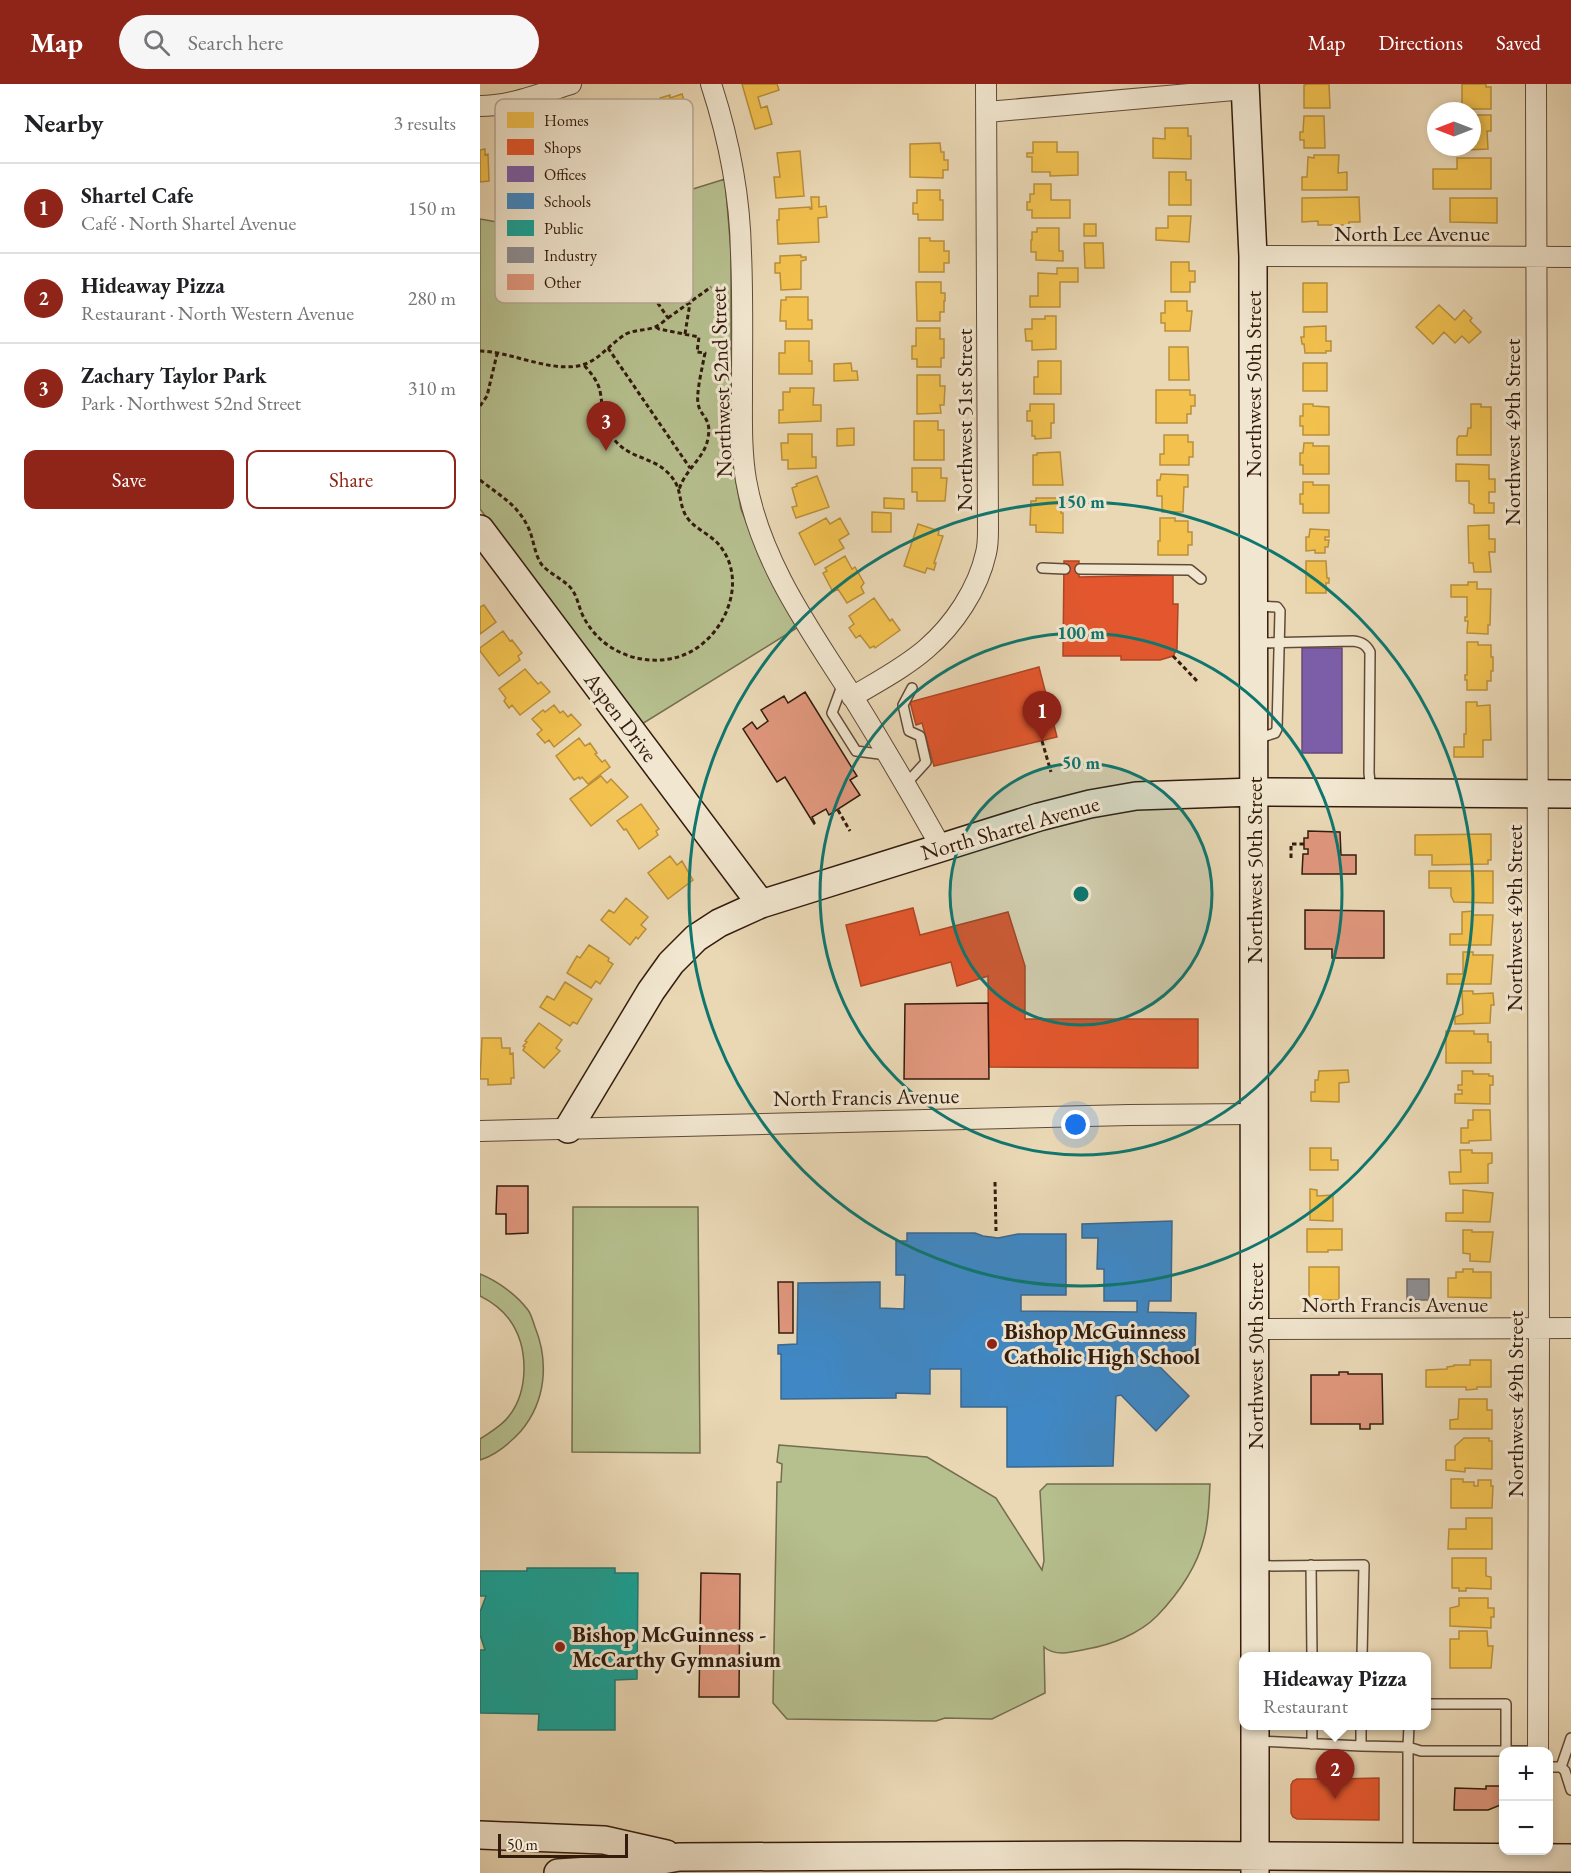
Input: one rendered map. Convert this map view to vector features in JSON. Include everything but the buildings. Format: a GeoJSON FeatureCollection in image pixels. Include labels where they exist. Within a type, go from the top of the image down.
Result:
{"type":"FeatureCollection","features":[{"type":"Feature","properties":{"kind":"main road","name":"Northwest 50th Street"},"geometry":{"type":"LineString","coordinates":[[1245,87],[1252,256],[1254,606],[1267,643],[1254,739],[1255,1652]]}},
{"type":"Feature","properties":{"kind":"main road","name":"Aspen Drive"},"geometry":{"type":"LineString","coordinates":[[480,529],[762,904]]}},
{"type":"Feature","properties":{"kind":"main road","name":"North Shartel Avenue"},"geometry":{"type":"LineString","coordinates":[[568,1129],[651,990],[671,963],[696,938],[719,923],[762,904],[1039,817],[1136,796],[1254,792],[1571,794]]}},
{"type":"Feature","properties":{"kind":"main road"},"geometry":{"type":"LineString","coordinates":[[1255,1733],[1255,1864]]}},
{"type":"Feature","properties":{"kind":"main road"},"geometry":{"type":"LineString","coordinates":[[480,1834],[604,1840],[680,1861]]}},
{"type":"Feature","properties":{"kind":"main road"},"geometry":{"type":"LineString","coordinates":[[558,1873],[680,1861],[802,1861],[884,1865],[1074,1860],[1255,1864],[1421,1860],[1537,1861],[1571,1858]]}},
{"type":"Feature","properties":{"kind":"street"},"geometry":{"type":"LineString","coordinates":[[523,99],[571,84]]}},
{"type":"Feature","properties":{"kind":"street","name":"Northwest 52nd Street"},"geometry":{"type":"LineString","coordinates":[[711,84],[731,155],[737,198],[741,252],[742,436],[746,480],[762,538],[780,580],[888,756],[940,847]]}},
{"type":"Feature","properties":{"kind":"street","name":"Northwest 51st Street"},"geometry":{"type":"LineString","coordinates":[[848,690],[900,669],[926,649],[947,627],[965,602],[977,579],[986,552],[988,530],[986,84]]}},
{"type":"Feature","properties":{"kind":"street","name":"Northwest 49th Street"},"geometry":{"type":"LineString","coordinates":[[1536,84],[1538,1747]]}},
{"type":"Feature","properties":{"kind":"street"},"geometry":{"type":"LineString","coordinates":[[987,112],[1245,87]]}},
{"type":"Feature","properties":{"kind":"street"},"geometry":{"type":"LineString","coordinates":[[480,106],[495,105]]}},
{"type":"Feature","properties":{"kind":"street","name":"North Lee Avenue"},"geometry":{"type":"LineString","coordinates":[[1252,256],[1571,257]]}},
{"type":"Feature","properties":{"kind":"street","name":"North Francis Avenue"},"geometry":{"type":"LineString","coordinates":[[480,1131],[1254,1114]]}},
{"type":"Feature","properties":{"kind":"street","name":"North Francis Avenue"},"geometry":{"type":"LineString","coordinates":[[1254,1329],[1571,1328]]}},
{"type":"Feature","properties":{"kind":"lane"},"geometry":{"type":"LineString","coordinates":[[1042,568],[1065,569]]}},
{"type":"Feature","properties":{"kind":"lane"},"geometry":{"type":"LineString","coordinates":[[1080,569],[1190,570],[1201,579]]}},
{"type":"Feature","properties":{"kind":"lane"},"geometry":{"type":"LineString","coordinates":[[1267,643],[1353,641],[1362,642],[1370,652],[1369,773],[1371,793]]}},
{"type":"Feature","properties":{"kind":"lane"},"geometry":{"type":"LineString","coordinates":[[905,785],[926,762],[920,736],[909,731],[903,705],[912,688]]}},
{"type":"Feature","properties":{"kind":"lane"},"geometry":{"type":"LineString","coordinates":[[1311,1565],[1312,1652]]}},
{"type":"Feature","properties":{"kind":"lane"},"geometry":{"type":"LineString","coordinates":[[1256,1566],[1364,1565],[1362,1652]]}},
{"type":"Feature","properties":{"kind":"lane"},"geometry":{"type":"LineString","coordinates":[[1431,1704],[1506,1704],[1506,1747]]}},
{"type":"Feature","properties":{"kind":"lane"},"geometry":{"type":"LineString","coordinates":[[1312,1730],[1312,1744]]}},
{"type":"Feature","properties":{"kind":"lane"},"geometry":{"type":"LineString","coordinates":[[1361,1730],[1361,1746]]}},
{"type":"Feature","properties":{"kind":"lane"},"geometry":{"type":"LineString","coordinates":[[1409,1730],[1408,1747],[1421,1860]]}},
{"type":"Feature","properties":{"kind":"lane"},"geometry":{"type":"LineString","coordinates":[[1255,1733],[1312,1744],[1408,1747],[1421,1751],[1499,1751]]}},
{"type":"Feature","properties":{"kind":"lane"},"geometry":{"type":"LineString","coordinates":[[1561,1767],[1571,1738]]}},
{"type":"Feature","properties":{"kind":"lane"},"geometry":{"type":"LineString","coordinates":[[1553,1767],[1561,1767],[1565,1771],[1571,1790]]}},
{"type":"Feature","properties":{"kind":"path"},"geometry":{"type":"LineString","coordinates":[[693,301],[711,287]]}},
{"type":"Feature","properties":{"kind":"path"},"geometry":{"type":"LineString","coordinates":[[658,303],[668,318]]}},
{"type":"Feature","properties":{"kind":"path"},"geometry":{"type":"LineString","coordinates":[[480,351],[542,364],[583,364],[626,334],[634,330],[656,327],[690,303]]}},
{"type":"Feature","properties":{"kind":"path"},"geometry":{"type":"LineString","coordinates":[[685,334],[690,303]]}},
{"type":"Feature","properties":{"kind":"path"},"geometry":{"type":"LineString","coordinates":[[480,480],[502,495],[518,510],[528,526],[540,562],[572,589],[583,616],[606,644],[623,654],[657,661],[688,653],[708,639],[724,617],[732,592],[732,571],[725,554],[712,538],[686,516],[680,490],[681,483],[690,468],[704,451],[709,436],[708,421],[698,403],[705,353],[697,352],[699,337],[656,327]]}},
{"type":"Feature","properties":{"kind":"path"},"geometry":{"type":"LineString","coordinates":[[608,348],[645,406],[690,468]]}},
{"type":"Feature","properties":{"kind":"path"},"geometry":{"type":"LineString","coordinates":[[480,406],[486,396],[497,354]]}},
{"type":"Feature","properties":{"kind":"path"},"geometry":{"type":"LineString","coordinates":[[583,364],[601,392],[603,417],[612,436],[626,451],[666,471],[680,490]]}},
{"type":"Feature","properties":{"kind":"path"},"geometry":{"type":"LineString","coordinates":[[1173,656],[1197,682]]}},
{"type":"Feature","properties":{"kind":"path"},"geometry":{"type":"LineString","coordinates":[[1042,741],[1051,772]]}},
{"type":"Feature","properties":{"kind":"path"},"geometry":{"type":"LineString","coordinates":[[838,810],[850,831]]}},
{"type":"Feature","properties":{"kind":"path"},"geometry":{"type":"LineString","coordinates":[[1291,858],[1291,844],[1304,844]]}},
{"type":"Feature","properties":{"kind":"path"},"geometry":{"type":"LineString","coordinates":[[995,1182],[996,1231]]}},
{"type":"Feature","properties":{"kind":"green space"},"geometry":{"type":"Polygon","coordinates":[[[725,179],[731,252],[731,430],[734,471],[741,509],[769,578],[800,626],[642,724],[480,509],[480,219],[495,222],[495,303],[693,303],[693,189],[725,179]]]}},
{"type":"Feature","properties":{"kind":"green space"},"geometry":{"type":"Polygon","coordinates":[[[573,1207],[698,1207],[700,1453],[572,1452],[573,1207]]]}},
{"type":"Feature","properties":{"kind":"green space"},"geometry":{"type":"Polygon","coordinates":[[[480,1274],[506,1289],[528,1310],[542,1354],[543,1381],[536,1407],[521,1431],[492,1455],[480,1460],[480,1439],[503,1423],[516,1405],[524,1368],[516,1330],[503,1312],[480,1296],[480,1274]]]}},
{"type":"Feature","properties":{"kind":"green space"},"geometry":{"type":"Polygon","coordinates":[[[779,1445],[927,1457],[996,1498],[1042,1570],[1044,1561],[1040,1491],[1047,1484],[1210,1484],[1206,1532],[1197,1559],[1185,1580],[1157,1616],[1142,1628],[1115,1642],[1064,1653],[1053,1652],[1044,1647],[1045,1693],[992,1719],[945,1718],[936,1721],[787,1719],[773,1703],[777,1482],[781,1482],[782,1464],[777,1462],[779,1445]]]}},
{"type":"Feature","properties":{"kind":"place","name":"Zachary Taylor Park"},"geometry":{"type":"Point","coordinates":[606,451]}},
{"type":"Feature","properties":{"kind":"place","name":"Shartel Cafe"},"geometry":{"type":"Point","coordinates":[1042,741]}},
{"type":"Feature","properties":{"kind":"place","name":"Bishop McGuinness Catholic High School"},"geometry":{"type":"Point","coordinates":[992,1344]}},
{"type":"Feature","properties":{"kind":"place","name":"Bishop McGuinness - McCarthy Gymnasium"},"geometry":{"type":"Point","coordinates":[560,1647]}},
{"type":"Feature","properties":{"kind":"place","name":"Hideaway Pizza"},"geometry":{"type":"Point","coordinates":[1335,1799]}}]}
